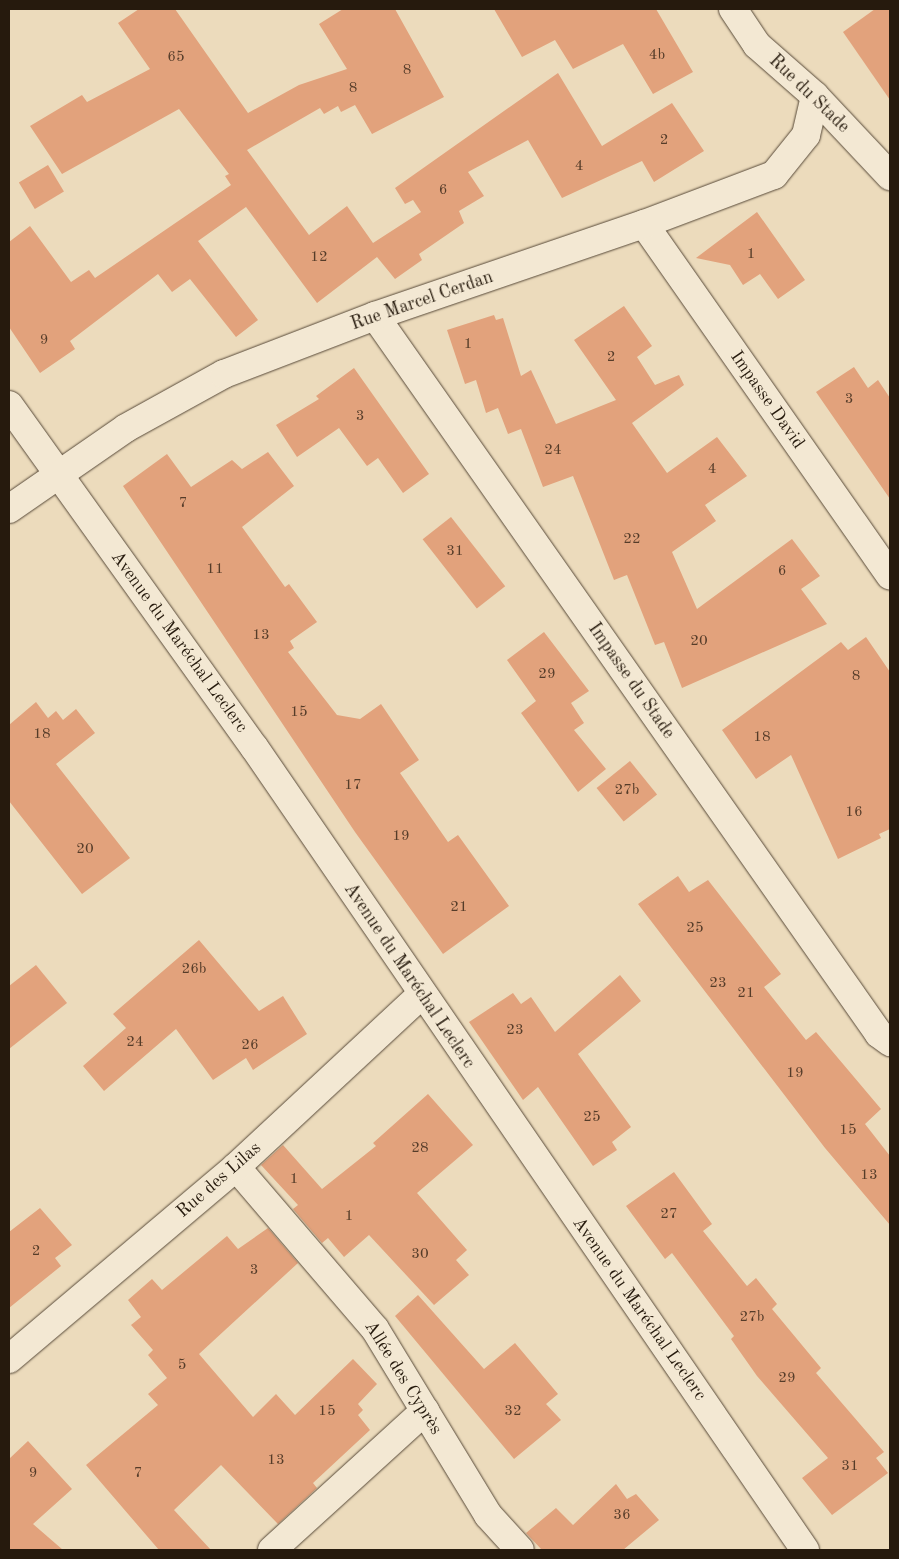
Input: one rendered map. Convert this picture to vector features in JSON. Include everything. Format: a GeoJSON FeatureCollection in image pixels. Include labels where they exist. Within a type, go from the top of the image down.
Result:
{"type":"FeatureCollection","features":[{"type":"Feature","properties":{"kind":"street","name":"Rue du Stade"},"geometry":{"type":"LineString","coordinates":[[733,9],[757,45],[815,96],[890,176]]}},
{"type":"Feature","properties":{"kind":"street","name":"Rue Marcel Cerdan"},"geometry":{"type":"LineString","coordinates":[[9,509],[58,473],[126,428],[224,374],[375,316],[644,224],[774,175],[806,135],[815,96]]}},
{"type":"Feature","properties":{"kind":"street","name":"Impasse David"},"geometry":{"type":"LineString","coordinates":[[644,224],[890,575]]}},
{"type":"Feature","properties":{"kind":"street","name":"Impasse du Stade"},"geometry":{"type":"LineString","coordinates":[[375,316],[879,1034],[890,1042]]}},
{"type":"Feature","properties":{"kind":"street","name":"Avenue du Maréchal Leclerc"},"geometry":{"type":"LineString","coordinates":[[9,405],[254,747],[804,1550]]}},
{"type":"Feature","properties":{"kind":"street","name":"Rue des Lilas"},"geometry":{"type":"LineString","coordinates":[[9,1358],[236,1166],[422,994]]}},
{"type":"Feature","properties":{"kind":"street","name":"Allée des Cyprès"},"geometry":{"type":"LineString","coordinates":[[236,1166],[375,1329],[488,1515],[520,1550]]}},
{"type":"Feature","properties":{"kind":"street"},"geometry":{"type":"LineString","coordinates":[[272,1550],[425,1411]]}},
{"type":"Feature","properties":{"kind":"building"},"geometry":{"type":"Polygon","coordinates":[[[139,9],[175,9],[248,113],[299,85],[347,69],[319,24],[343,9],[395,9],[444,97],[372,134],[355,105],[341,112],[338,106],[324,114],[320,108],[247,150],[309,235],[347,206],[373,243],[421,212],[413,200],[405,204],[395,188],[558,73],[602,146],[672,103],[704,151],[654,182],[642,161],[562,198],[528,140],[468,172],[484,196],[459,211],[464,223],[419,254],[422,260],[395,279],[377,257],[317,303],[246,207],[198,241],[258,320],[236,337],[190,279],[172,292],[158,274],[70,341],[75,349],[40,373],[9,327],[9,242],[30,226],[71,282],[89,270],[95,278],[231,185],[225,176],[229,174],[179,109],[62,174],[30,126],[82,95],[87,102],[150,69],[118,23],[139,9]]]}},
{"type":"Feature","properties":{"kind":"building"},"geometry":{"type":"Polygon","coordinates":[[[494,9],[656,9],[693,72],[653,94],[623,44],[573,69],[555,40],[522,57],[494,9]]]}},
{"type":"Feature","properties":{"kind":"building"},"geometry":{"type":"Polygon","coordinates":[[[875,9],[890,9],[890,100],[843,32],[875,9]]]}},
{"type":"Feature","properties":{"kind":"building"},"geometry":{"type":"Polygon","coordinates":[[[48,165],[64,192],[35,209],[19,183],[48,165]]]}},
{"type":"Feature","properties":{"kind":"building"},"geometry":{"type":"Polygon","coordinates":[[[757,212],[805,280],[778,299],[760,274],[743,285],[730,265],[696,258],[757,212]]]}},
{"type":"Feature","properties":{"kind":"building"},"geometry":{"type":"Polygon","coordinates":[[[624,306],[652,346],[637,357],[655,385],[679,375],[684,385],[632,423],[667,473],[717,437],[747,476],[705,505],[716,521],[672,552],[697,609],[792,539],[820,576],[801,589],[827,624],[682,688],[664,642],[655,645],[627,575],[614,580],[573,476],[543,487],[521,429],[508,434],[498,408],[486,413],[476,380],[465,384],[447,330],[494,315],[496,320],[503,318],[521,376],[531,370],[556,424],[616,400],[574,340],[624,306]]]}},
{"type":"Feature","properties":{"kind":"building"},"geometry":{"type":"Polygon","coordinates":[[[854,367],[868,388],[878,380],[890,398],[890,499],[816,392],[854,367]]]}},
{"type":"Feature","properties":{"kind":"building"},"geometry":{"type":"Polygon","coordinates":[[[354,368],[429,474],[403,493],[378,458],[367,466],[339,428],[297,457],[276,425],[319,399],[316,396],[354,368]]]}},
{"type":"Feature","properties":{"kind":"building"},"geometry":{"type":"Polygon","coordinates":[[[268,452],[294,486],[242,527],[285,587],[289,584],[317,622],[290,641],[294,648],[288,652],[337,715],[360,719],[381,704],[419,760],[400,773],[448,842],[458,835],[509,906],[443,954],[355,832],[123,486],[167,454],[191,487],[232,460],[242,469],[268,452]]]}},
{"type":"Feature","properties":{"kind":"building"},"geometry":{"type":"Polygon","coordinates":[[[451,517],[505,586],[477,609],[423,539],[451,517]]]}},
{"type":"Feature","properties":{"kind":"building"},"geometry":{"type":"Polygon","coordinates":[[[544,632],[589,691],[571,703],[584,723],[574,730],[606,769],[578,792],[521,713],[536,701],[507,660],[544,632]]]}},
{"type":"Feature","properties":{"kind":"building"},"geometry":{"type":"Polygon","coordinates":[[[866,637],[890,672],[890,829],[879,834],[881,838],[838,859],[791,755],[756,779],[722,730],[841,642],[848,650],[866,637]]]}},
{"type":"Feature","properties":{"kind":"building"},"geometry":{"type":"Polygon","coordinates":[[[36,702],[48,718],[56,711],[63,720],[76,709],[95,733],[56,764],[130,858],[82,894],[9,801],[9,725],[36,702]]]}},
{"type":"Feature","properties":{"kind":"building"},"geometry":{"type":"Polygon","coordinates":[[[630,761],[657,794],[624,821],[597,788],[630,761]]]}},
{"type":"Feature","properties":{"kind":"building"},"geometry":{"type":"Polygon","coordinates":[[[678,876],[689,892],[708,880],[781,974],[764,987],[806,1040],[816,1032],[881,1109],[865,1124],[890,1156],[890,1225],[825,1148],[638,904],[678,876]]]}},
{"type":"Feature","properties":{"kind":"building"},"geometry":{"type":"Polygon","coordinates":[[[199,940],[259,1011],[283,996],[307,1034],[253,1070],[246,1058],[213,1080],[176,1029],[104,1091],[83,1066],[126,1028],[113,1014],[199,940]]]}},
{"type":"Feature","properties":{"kind":"building"},"geometry":{"type":"Polygon","coordinates":[[[36,965],[67,1003],[9,1049],[9,986],[36,965]]]}},
{"type":"Feature","properties":{"kind":"building"},"geometry":{"type":"Polygon","coordinates":[[[620,975],[641,1001],[578,1054],[631,1127],[612,1142],[617,1150],[593,1166],[538,1087],[523,1100],[469,1022],[513,993],[521,1004],[531,997],[555,1032],[620,975]]]}},
{"type":"Feature","properties":{"kind":"building"},"geometry":{"type":"Polygon","coordinates":[[[428,1094],[473,1145],[417,1193],[467,1250],[456,1260],[469,1275],[434,1305],[369,1235],[344,1257],[328,1238],[322,1243],[293,1209],[298,1205],[261,1165],[283,1145],[322,1189],[376,1146],[373,1143],[428,1094]]]}},
{"type":"Feature","properties":{"kind":"building"},"geometry":{"type":"Polygon","coordinates":[[[674,1172],[712,1224],[703,1231],[747,1286],[756,1278],[777,1304],[772,1309],[821,1368],[816,1373],[884,1452],[876,1458],[888,1473],[832,1515],[802,1478],[828,1458],[757,1376],[731,1339],[734,1336],[672,1253],[665,1259],[626,1206],[674,1172]]]}},
{"type":"Feature","properties":{"kind":"building"},"geometry":{"type":"Polygon","coordinates":[[[40,1208],[72,1245],[55,1258],[61,1266],[9,1308],[9,1232],[40,1208]]]}},
{"type":"Feature","properties":{"kind":"building"},"geometry":{"type":"Polygon","coordinates":[[[268,1228],[298,1263],[199,1354],[253,1417],[276,1394],[295,1415],[353,1359],[377,1384],[358,1404],[363,1410],[358,1415],[370,1430],[313,1483],[317,1488],[278,1524],[221,1465],[174,1510],[211,1550],[159,1550],[86,1465],[158,1405],[148,1394],[167,1378],[148,1355],[153,1350],[131,1325],[141,1317],[128,1300],[152,1279],[162,1290],[227,1236],[238,1249],[268,1228]]]}},
{"type":"Feature","properties":{"kind":"building"},"geometry":{"type":"Polygon","coordinates":[[[418,1295],[484,1369],[515,1343],[558,1394],[546,1404],[561,1420],[514,1459],[395,1316],[418,1295]]]}},
{"type":"Feature","properties":{"kind":"building"},"geometry":{"type":"Polygon","coordinates":[[[28,1441],[72,1489],[33,1524],[63,1550],[9,1550],[9,1459],[28,1441]]]}},
{"type":"Feature","properties":{"kind":"building"},"geometry":{"type":"Polygon","coordinates":[[[616,1484],[627,1499],[636,1494],[659,1520],[623,1550],[542,1550],[526,1533],[556,1508],[573,1525],[616,1484]]]}}]}
